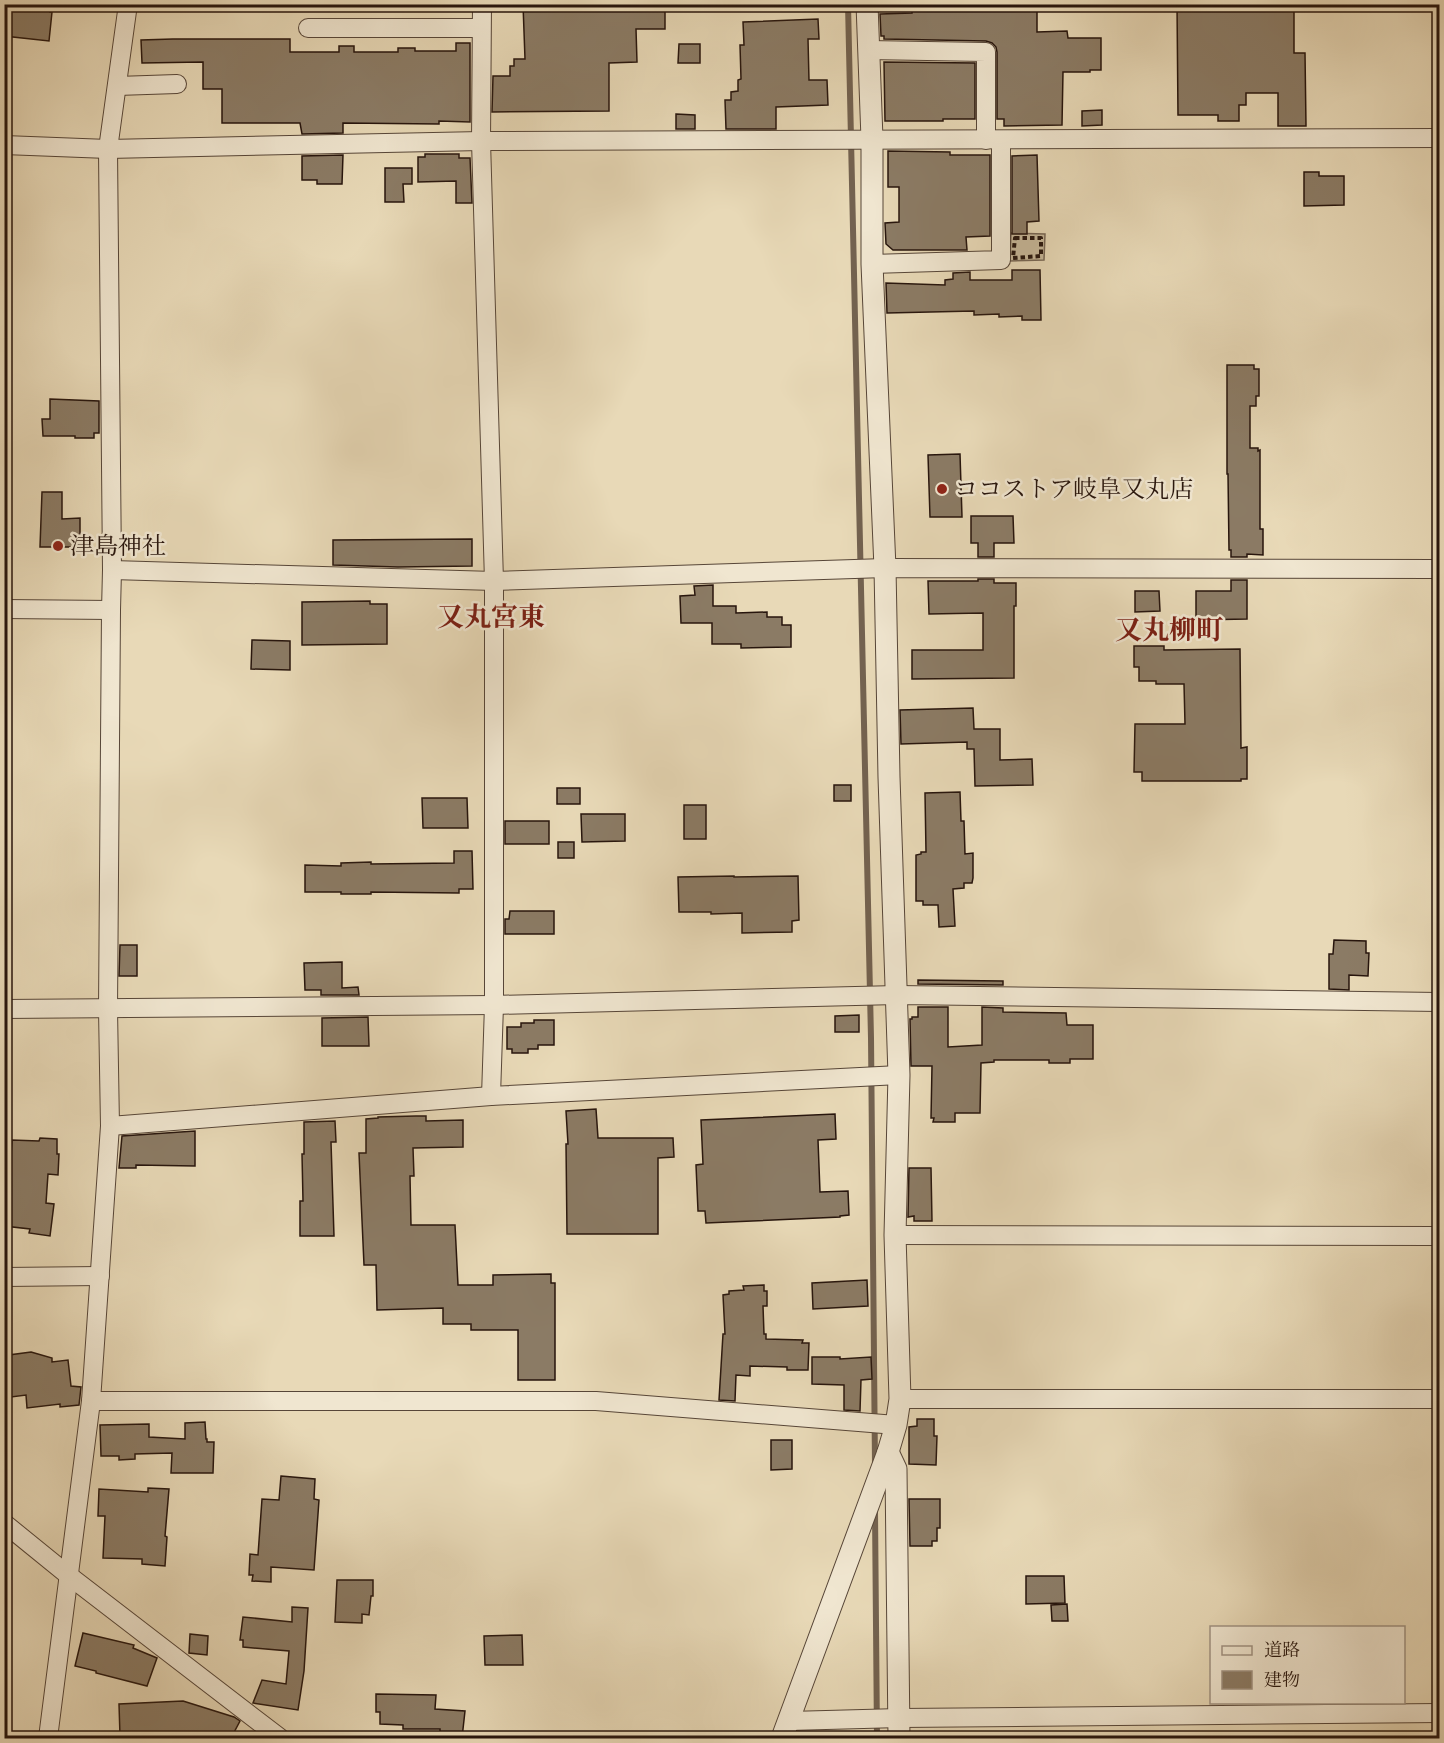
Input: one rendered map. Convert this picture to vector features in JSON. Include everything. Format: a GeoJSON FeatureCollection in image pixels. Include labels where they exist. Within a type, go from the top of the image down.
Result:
{"type":"FeatureCollection","features":[{"type":"Feature","properties":{"kind":"street"},"geometry":{"type":"LineString","coordinates":[[48,1738],[91,1401],[110,1126],[108,1010],[112,570],[108,149],[128,4]]}},
{"type":"Feature","properties":{"kind":"street"},"geometry":{"type":"LineString","coordinates":[[482,4],[481,141],[494,582],[494,1005],[491,1096]]}},
{"type":"Feature","properties":{"kind":"street"},"geometry":{"type":"LineString","coordinates":[[867,4],[872,139],[872,264],[885,568],[899,1075],[895,1235],[900,1399],[896,1425],[888,1452],[786,1730],[1440,1713]]}},
{"type":"Feature","properties":{"kind":"street"},"geometry":{"type":"LineString","coordinates":[[308,28],[481,28]]}},
{"type":"Feature","properties":{"kind":"street"},"geometry":{"type":"LineString","coordinates":[[868,50],[986,52],[1002,260],[872,264]]}},
{"type":"Feature","properties":{"kind":"street"},"geometry":{"type":"LineString","coordinates":[[117,86],[177,84]]}},
{"type":"Feature","properties":{"kind":"street"},"geometry":{"type":"LineString","coordinates":[[4,145],[108,149],[481,141],[1440,138]]}},
{"type":"Feature","properties":{"kind":"street"},"geometry":{"type":"LineString","coordinates":[[112,570],[494,582],[885,568],[1440,569]]}},
{"type":"Feature","properties":{"kind":"street"},"geometry":{"type":"LineString","coordinates":[[4,609],[111,610]]}},
{"type":"Feature","properties":{"kind":"street"},"geometry":{"type":"LineString","coordinates":[[4,1009],[108,1010],[494,1005],[897,995],[1440,1002]]}},
{"type":"Feature","properties":{"kind":"street"},"geometry":{"type":"LineString","coordinates":[[110,1126],[491,1096],[899,1075]]}},
{"type":"Feature","properties":{"kind":"street"},"geometry":{"type":"LineString","coordinates":[[895,1235],[1440,1236]]}},
{"type":"Feature","properties":{"kind":"street"},"geometry":{"type":"LineString","coordinates":[[4,1277],[100,1276]]}},
{"type":"Feature","properties":{"kind":"street"},"geometry":{"type":"LineString","coordinates":[[900,1399],[1440,1399]]}},
{"type":"Feature","properties":{"kind":"street"},"geometry":{"type":"LineString","coordinates":[[91,1401],[597,1401],[896,1425]]}},
{"type":"Feature","properties":{"kind":"street"},"geometry":{"type":"LineString","coordinates":[[888,1452],[896,1469],[899,1728]]}},
{"type":"Feature","properties":{"kind":"street"},"geometry":{"type":"LineString","coordinates":[[4,1522],[68,1575],[280,1738]]}},
{"type":"Feature","properties":{"kind":"path"},"geometry":{"type":"LineString","coordinates":[[1015,238],[1041,238],[1041,256],[1013,258],[1015,238]]}},
{"type":"Feature","properties":{"kind":"shaded area"},"geometry":{"type":"Polygon","coordinates":[[[1011,233],[1045,234],[1044,260],[1010,261],[1011,233]]]}},
{"type":"Feature","properties":{"kind":"building"},"geometry":{"type":"Polygon","coordinates":[[[22,4],[51,4],[49,41],[4,36],[4,7],[21,9],[22,4]]]}},
{"type":"Feature","properties":{"kind":"building"},"geometry":{"type":"Polygon","coordinates":[[[523,4],[665,4],[665,29],[636,29],[637,62],[609,63],[609,111],[492,112],[493,76],[510,76],[510,66],[514,66],[514,59],[525,59],[523,4]]]}},
{"type":"Feature","properties":{"kind":"building"},"geometry":{"type":"Polygon","coordinates":[[[924,4],[1037,4],[1037,32],[1067,31],[1068,38],[1101,38],[1101,70],[1063,72],[1062,125],[1004,126],[1004,119],[997,119],[997,52],[992,43],[884,39],[884,36],[881,36],[880,14],[912,13],[912,6],[924,6],[924,4]]]}},
{"type":"Feature","properties":{"kind":"building"},"geometry":{"type":"Polygon","coordinates":[[[1177,4],[1294,6],[1294,53],[1305,53],[1306,126],[1278,126],[1278,93],[1246,93],[1246,105],[1239,105],[1239,121],[1218,121],[1218,115],[1178,115],[1177,4]]]}},
{"type":"Feature","properties":{"kind":"building"},"geometry":{"type":"Polygon","coordinates":[[[818,19],[819,39],[808,39],[809,80],[827,80],[828,105],[776,107],[776,129],[726,129],[725,100],[731,100],[731,92],[738,91],[738,80],[741,79],[740,45],[744,45],[743,22],[818,19]]]}},
{"type":"Feature","properties":{"kind":"building"},"geometry":{"type":"Polygon","coordinates":[[[290,39],[290,52],[339,52],[339,46],[354,46],[354,52],[398,52],[398,48],[415,48],[415,51],[456,51],[456,43],[470,43],[470,122],[343,123],[343,133],[302,134],[300,123],[222,123],[222,89],[203,89],[203,62],[142,63],[141,40],[290,39]]]}},
{"type":"Feature","properties":{"kind":"building"},"geometry":{"type":"Polygon","coordinates":[[[679,44],[700,44],[700,63],[678,63],[679,44]]]}},
{"type":"Feature","properties":{"kind":"building"},"geometry":{"type":"Polygon","coordinates":[[[884,62],[975,63],[975,119],[885,121],[884,62]]]}},
{"type":"Feature","properties":{"kind":"building"},"geometry":{"type":"Polygon","coordinates":[[[1102,110],[1102,125],[1082,126],[1082,111],[1102,110]]]}},
{"type":"Feature","properties":{"kind":"building"},"geometry":{"type":"Polygon","coordinates":[[[676,114],[695,115],[695,129],[676,129],[676,114]]]}},
{"type":"Feature","properties":{"kind":"building"},"geometry":{"type":"Polygon","coordinates":[[[888,151],[990,155],[990,236],[966,237],[967,250],[893,250],[886,244],[885,223],[899,222],[899,187],[888,187],[888,151]]]}},
{"type":"Feature","properties":{"kind":"building"},"geometry":{"type":"Polygon","coordinates":[[[425,154],[459,154],[459,158],[470,158],[472,203],[456,203],[456,181],[418,182],[418,157],[425,157],[425,154]]]}},
{"type":"Feature","properties":{"kind":"building"},"geometry":{"type":"Polygon","coordinates":[[[343,155],[342,184],[317,184],[317,180],[302,180],[302,156],[343,155]]]}},
{"type":"Feature","properties":{"kind":"building"},"geometry":{"type":"Polygon","coordinates":[[[1037,155],[1039,221],[1027,222],[1027,234],[1012,234],[1012,156],[1037,155]]]}},
{"type":"Feature","properties":{"kind":"building"},"geometry":{"type":"Polygon","coordinates":[[[385,168],[412,168],[412,184],[403,184],[404,202],[385,202],[385,168]]]}},
{"type":"Feature","properties":{"kind":"building"},"geometry":{"type":"Polygon","coordinates":[[[1304,172],[1319,172],[1319,176],[1344,176],[1344,205],[1304,206],[1304,172]]]}},
{"type":"Feature","properties":{"kind":"building"},"geometry":{"type":"Polygon","coordinates":[[[1012,270],[1040,270],[1041,320],[1022,320],[1022,316],[999,317],[999,314],[974,315],[974,311],[887,313],[886,283],[945,285],[945,280],[953,279],[953,273],[970,272],[970,280],[1012,280],[1012,270]]]}},
{"type":"Feature","properties":{"kind":"building"},"geometry":{"type":"Polygon","coordinates":[[[1227,365],[1254,365],[1254,369],[1259,369],[1259,396],[1256,396],[1256,406],[1250,406],[1250,448],[1260,450],[1260,529],[1263,529],[1263,555],[1247,554],[1247,557],[1231,557],[1231,550],[1229,550],[1227,365]]]}},
{"type":"Feature","properties":{"kind":"building"},"geometry":{"type":"Polygon","coordinates":[[[50,399],[99,401],[99,433],[94,433],[94,438],[43,436],[42,419],[50,419],[50,399]]]}},
{"type":"Feature","properties":{"kind":"building"},"geometry":{"type":"Polygon","coordinates":[[[960,454],[962,517],[930,517],[928,455],[960,454]]]}},
{"type":"Feature","properties":{"kind":"building"},"geometry":{"type":"Polygon","coordinates":[[[42,492],[62,492],[62,519],[80,518],[80,547],[40,547],[42,492]]]}},
{"type":"Feature","properties":{"kind":"building"},"geometry":{"type":"Polygon","coordinates":[[[971,516],[1013,516],[1014,543],[994,543],[994,557],[978,557],[978,543],[971,543],[971,516]]]}},
{"type":"Feature","properties":{"kind":"building"},"geometry":{"type":"Polygon","coordinates":[[[472,539],[472,566],[333,565],[333,540],[472,539]]]}},
{"type":"Feature","properties":{"kind":"building"},"geometry":{"type":"Polygon","coordinates":[[[978,579],[994,579],[994,583],[1016,583],[1014,678],[912,679],[912,650],[983,650],[983,613],[929,614],[928,581],[978,581],[978,579]]]}},
{"type":"Feature","properties":{"kind":"building"},"geometry":{"type":"Polygon","coordinates":[[[1231,580],[1247,580],[1247,619],[1196,620],[1196,591],[1231,591],[1231,580]]]}},
{"type":"Feature","properties":{"kind":"building"},"geometry":{"type":"Polygon","coordinates":[[[713,585],[713,606],[736,606],[736,613],[767,612],[767,617],[782,617],[782,625],[791,625],[791,647],[741,648],[741,644],[712,644],[712,623],[681,623],[680,596],[695,595],[694,586],[713,585]]]}},
{"type":"Feature","properties":{"kind":"building"},"geometry":{"type":"Polygon","coordinates":[[[1135,591],[1159,591],[1160,611],[1135,612],[1135,591]]]}},
{"type":"Feature","properties":{"kind":"building"},"geometry":{"type":"Polygon","coordinates":[[[370,601],[370,604],[387,604],[387,644],[302,645],[302,602],[370,601]]]}},
{"type":"Feature","properties":{"kind":"building"},"geometry":{"type":"Polygon","coordinates":[[[252,640],[290,641],[290,670],[251,669],[252,640]]]}},
{"type":"Feature","properties":{"kind":"building"},"geometry":{"type":"Polygon","coordinates":[[[1134,646],[1164,646],[1164,650],[1240,649],[1241,748],[1247,747],[1247,779],[1241,779],[1241,781],[1142,781],[1142,772],[1134,772],[1135,724],[1185,724],[1184,684],[1156,684],[1156,681],[1139,681],[1139,667],[1134,667],[1134,646]]]}},
{"type":"Feature","properties":{"kind":"building"},"geometry":{"type":"Polygon","coordinates":[[[973,708],[974,729],[1000,729],[1000,760],[1032,759],[1033,785],[975,786],[974,749],[967,749],[967,742],[901,744],[900,710],[973,708]]]}},
{"type":"Feature","properties":{"kind":"building"},"geometry":{"type":"Polygon","coordinates":[[[834,785],[851,785],[851,801],[834,801],[834,785]]]}},
{"type":"Feature","properties":{"kind":"building"},"geometry":{"type":"Polygon","coordinates":[[[557,788],[580,788],[580,804],[557,804],[557,788]]]}},
{"type":"Feature","properties":{"kind":"building"},"geometry":{"type":"Polygon","coordinates":[[[960,792],[965,854],[973,853],[973,878],[972,883],[964,883],[964,888],[953,889],[955,926],[939,927],[938,905],[923,905],[923,901],[916,901],[916,855],[926,852],[925,793],[960,792]]]}},
{"type":"Feature","properties":{"kind":"building"},"geometry":{"type":"Polygon","coordinates":[[[422,798],[467,798],[468,828],[423,828],[422,798]]]}},
{"type":"Feature","properties":{"kind":"building"},"geometry":{"type":"Polygon","coordinates":[[[684,805],[706,805],[706,839],[684,839],[684,805]]]}},
{"type":"Feature","properties":{"kind":"building"},"geometry":{"type":"Polygon","coordinates":[[[581,814],[625,814],[625,841],[582,842],[581,814]]]}},
{"type":"Feature","properties":{"kind":"building"},"geometry":{"type":"Polygon","coordinates":[[[505,821],[549,821],[549,844],[505,844],[505,821]]]}},
{"type":"Feature","properties":{"kind":"building"},"geometry":{"type":"Polygon","coordinates":[[[558,842],[574,842],[574,858],[558,858],[558,842]]]}},
{"type":"Feature","properties":{"kind":"building"},"geometry":{"type":"Polygon","coordinates":[[[454,851],[472,851],[473,889],[459,889],[459,893],[305,892],[305,865],[341,866],[341,863],[371,862],[371,864],[454,863],[454,851]]]}},
{"type":"Feature","properties":{"kind":"building"},"geometry":{"type":"Polygon","coordinates":[[[798,876],[799,920],[792,921],[792,932],[742,933],[742,913],[679,912],[678,877],[798,876]]]}},
{"type":"Feature","properties":{"kind":"building"},"geometry":{"type":"Polygon","coordinates":[[[510,911],[554,911],[554,934],[505,934],[505,919],[509,919],[510,911]]]}},
{"type":"Feature","properties":{"kind":"building"},"geometry":{"type":"Polygon","coordinates":[[[1334,940],[1366,941],[1366,953],[1369,953],[1368,976],[1349,975],[1349,990],[1329,989],[1329,954],[1333,954],[1334,940]]]}},
{"type":"Feature","properties":{"kind":"building"},"geometry":{"type":"Polygon","coordinates":[[[120,945],[137,945],[137,976],[119,976],[120,945]]]}},
{"type":"Feature","properties":{"kind":"building"},"geometry":{"type":"Polygon","coordinates":[[[342,962],[342,988],[358,987],[359,995],[321,995],[321,990],[305,990],[304,963],[342,962]]]}},
{"type":"Feature","properties":{"kind":"building"},"geometry":{"type":"Polygon","coordinates":[[[918,980],[1003,981],[1003,985],[918,984],[918,980]]]}},
{"type":"Feature","properties":{"kind":"building"},"geometry":{"type":"Polygon","coordinates":[[[918,1007],[948,1007],[948,1047],[982,1045],[982,1007],[1003,1008],[1003,1012],[1066,1013],[1067,1025],[1093,1025],[1093,1059],[1070,1059],[1070,1063],[1049,1063],[1049,1060],[994,1060],[994,1062],[981,1063],[980,1113],[955,1113],[955,1122],[933,1122],[934,1118],[931,1118],[932,1066],[911,1066],[910,1019],[918,1017],[918,1007]]]}},
{"type":"Feature","properties":{"kind":"building"},"geometry":{"type":"Polygon","coordinates":[[[859,1015],[859,1032],[835,1032],[835,1016],[859,1015]]]}},
{"type":"Feature","properties":{"kind":"building"},"geometry":{"type":"Polygon","coordinates":[[[368,1017],[369,1046],[322,1046],[322,1018],[368,1017]]]}},
{"type":"Feature","properties":{"kind":"building"},"geometry":{"type":"Polygon","coordinates":[[[534,1020],[554,1020],[554,1045],[538,1045],[538,1049],[528,1049],[528,1053],[512,1053],[512,1049],[507,1049],[507,1027],[521,1027],[521,1023],[534,1023],[534,1020]]]}},
{"type":"Feature","properties":{"kind":"building"},"geometry":{"type":"Polygon","coordinates":[[[596,1109],[598,1138],[673,1138],[674,1157],[658,1158],[658,1234],[567,1234],[566,1111],[596,1109]]]}},
{"type":"Feature","properties":{"kind":"building"},"geometry":{"type":"Polygon","coordinates":[[[835,1114],[836,1139],[818,1140],[820,1192],[848,1191],[849,1215],[706,1223],[705,1211],[698,1211],[696,1165],[703,1164],[701,1120],[835,1114]]]}},
{"type":"Feature","properties":{"kind":"building"},"geometry":{"type":"Polygon","coordinates":[[[426,1116],[426,1121],[463,1120],[463,1147],[413,1148],[414,1176],[410,1176],[411,1225],[455,1225],[458,1285],[493,1285],[493,1275],[551,1274],[551,1283],[555,1283],[555,1380],[518,1380],[518,1330],[471,1330],[471,1324],[443,1324],[443,1308],[377,1310],[376,1265],[364,1265],[359,1153],[366,1153],[366,1119],[426,1116]]]}},
{"type":"Feature","properties":{"kind":"building"},"geometry":{"type":"Polygon","coordinates":[[[335,1121],[336,1142],[331,1142],[334,1236],[300,1236],[304,1122],[335,1121]]]}},
{"type":"Feature","properties":{"kind":"building"},"geometry":{"type":"Polygon","coordinates":[[[195,1131],[195,1166],[136,1165],[136,1168],[119,1168],[122,1136],[195,1131]]]}},
{"type":"Feature","properties":{"kind":"building"},"geometry":{"type":"Polygon","coordinates":[[[40,1138],[57,1139],[57,1154],[59,1154],[58,1175],[48,1174],[46,1203],[54,1204],[50,1236],[29,1233],[30,1229],[4,1226],[9,1173],[7,1173],[8,1155],[11,1155],[12,1140],[39,1141],[40,1138]]]}},
{"type":"Feature","properties":{"kind":"building"},"geometry":{"type":"Polygon","coordinates":[[[909,1168],[931,1168],[932,1221],[914,1221],[914,1216],[908,1217],[909,1168]]]}},
{"type":"Feature","properties":{"kind":"building"},"geometry":{"type":"Polygon","coordinates":[[[867,1280],[868,1306],[813,1309],[812,1283],[867,1280]]]}},
{"type":"Feature","properties":{"kind":"building"},"geometry":{"type":"Polygon","coordinates":[[[764,1285],[764,1291],[767,1291],[767,1306],[763,1306],[766,1339],[803,1340],[802,1343],[809,1343],[808,1370],[750,1366],[750,1376],[736,1375],[735,1401],[719,1400],[723,1334],[725,1334],[723,1295],[729,1294],[729,1291],[744,1290],[743,1286],[764,1285]]]}},
{"type":"Feature","properties":{"kind":"building"},"geometry":{"type":"Polygon","coordinates":[[[31,1352],[52,1358],[52,1362],[68,1360],[71,1386],[81,1387],[79,1405],[60,1407],[60,1404],[27,1408],[26,1395],[11,1397],[10,1392],[4,1393],[4,1364],[10,1363],[9,1355],[31,1352]]]}},
{"type":"Feature","properties":{"kind":"building"},"geometry":{"type":"Polygon","coordinates":[[[812,1357],[840,1357],[840,1359],[871,1357],[872,1379],[861,1380],[860,1411],[844,1410],[844,1385],[812,1384],[812,1357]]]}},
{"type":"Feature","properties":{"kind":"building"},"geometry":{"type":"Polygon","coordinates":[[[917,1419],[934,1419],[934,1436],[937,1436],[936,1465],[909,1464],[909,1427],[917,1426],[917,1419]]]}},
{"type":"Feature","properties":{"kind":"building"},"geometry":{"type":"Polygon","coordinates":[[[205,1422],[207,1442],[214,1442],[213,1473],[171,1473],[172,1453],[135,1454],[135,1459],[119,1460],[119,1456],[101,1456],[100,1425],[149,1424],[149,1437],[185,1439],[185,1423],[205,1422]]]}},
{"type":"Feature","properties":{"kind":"building"},"geometry":{"type":"Polygon","coordinates":[[[771,1440],[792,1440],[792,1469],[771,1470],[771,1440]]]}},
{"type":"Feature","properties":{"kind":"building"},"geometry":{"type":"Polygon","coordinates":[[[281,1476],[315,1479],[314,1499],[319,1500],[314,1570],[271,1567],[271,1582],[252,1581],[253,1575],[249,1575],[250,1554],[258,1555],[262,1499],[279,1500],[281,1476]]]}},
{"type":"Feature","properties":{"kind":"building"},"geometry":{"type":"Polygon","coordinates":[[[148,1488],[169,1489],[165,1566],[142,1564],[142,1559],[103,1558],[105,1516],[98,1516],[99,1489],[148,1492],[148,1488]]]}},
{"type":"Feature","properties":{"kind":"building"},"geometry":{"type":"Polygon","coordinates":[[[909,1499],[940,1499],[940,1528],[937,1528],[937,1541],[932,1541],[932,1546],[910,1546],[909,1499]]]}},
{"type":"Feature","properties":{"kind":"building"},"geometry":{"type":"Polygon","coordinates":[[[1026,1576],[1064,1576],[1065,1603],[1026,1604],[1026,1576]]]}},
{"type":"Feature","properties":{"kind":"building"},"geometry":{"type":"Polygon","coordinates":[[[337,1580],[373,1580],[373,1596],[371,1596],[369,1615],[362,1614],[362,1623],[335,1622],[337,1580]]]}},
{"type":"Feature","properties":{"kind":"building"},"geometry":{"type":"Polygon","coordinates":[[[1067,1604],[1068,1621],[1052,1621],[1051,1605],[1067,1604]]]}},
{"type":"Feature","properties":{"kind":"building"},"geometry":{"type":"Polygon","coordinates":[[[292,1607],[308,1608],[304,1671],[298,1710],[253,1703],[262,1680],[286,1684],[289,1651],[243,1647],[243,1640],[240,1640],[243,1617],[292,1622],[292,1607]]]}},
{"type":"Feature","properties":{"kind":"building"},"geometry":{"type":"Polygon","coordinates":[[[83,1633],[134,1645],[133,1648],[157,1658],[147,1686],[75,1666],[83,1633]]]}},
{"type":"Feature","properties":{"kind":"building"},"geometry":{"type":"Polygon","coordinates":[[[190,1634],[208,1636],[207,1655],[189,1653],[190,1634]]]}},
{"type":"Feature","properties":{"kind":"building"},"geometry":{"type":"Polygon","coordinates":[[[522,1635],[523,1665],[485,1665],[484,1636],[522,1635]]]}},
{"type":"Feature","properties":{"kind":"building"},"geometry":{"type":"Polygon","coordinates":[[[376,1694],[436,1695],[435,1709],[465,1711],[462,1738],[440,1738],[440,1729],[403,1729],[403,1725],[380,1724],[380,1712],[376,1712],[376,1694]]]}},
{"type":"Feature","properties":{"kind":"building"},"geometry":{"type":"Polygon","coordinates":[[[183,1701],[240,1721],[231,1738],[120,1736],[119,1704],[183,1701]]]}},
{"type":"Feature","properties":{"kind":"waterway"},"geometry":{"type":"LineString","coordinates":[[848,4],[871,1038],[875,1465]]}},
{"type":"Feature","properties":{"kind":"waterway"},"geometry":{"type":"LineString","coordinates":[[875,1511],[877,1738]]}},
{"type":"Feature","properties":{"kind":"place","name":"ココストア岐阜又丸店"},"geometry":{"type":"Point","coordinates":[942,489]}},
{"type":"Feature","properties":{"kind":"place","name":"津島神社"},"geometry":{"type":"Point","coordinates":[58,546]}},
{"type":"Feature","properties":{"kind":"district","name":"又丸宮東"},"geometry":{"type":"Point","coordinates":[491,617]}},
{"type":"Feature","properties":{"kind":"district","name":"又丸柳町"},"geometry":{"type":"Point","coordinates":[1169,630]}}]}
